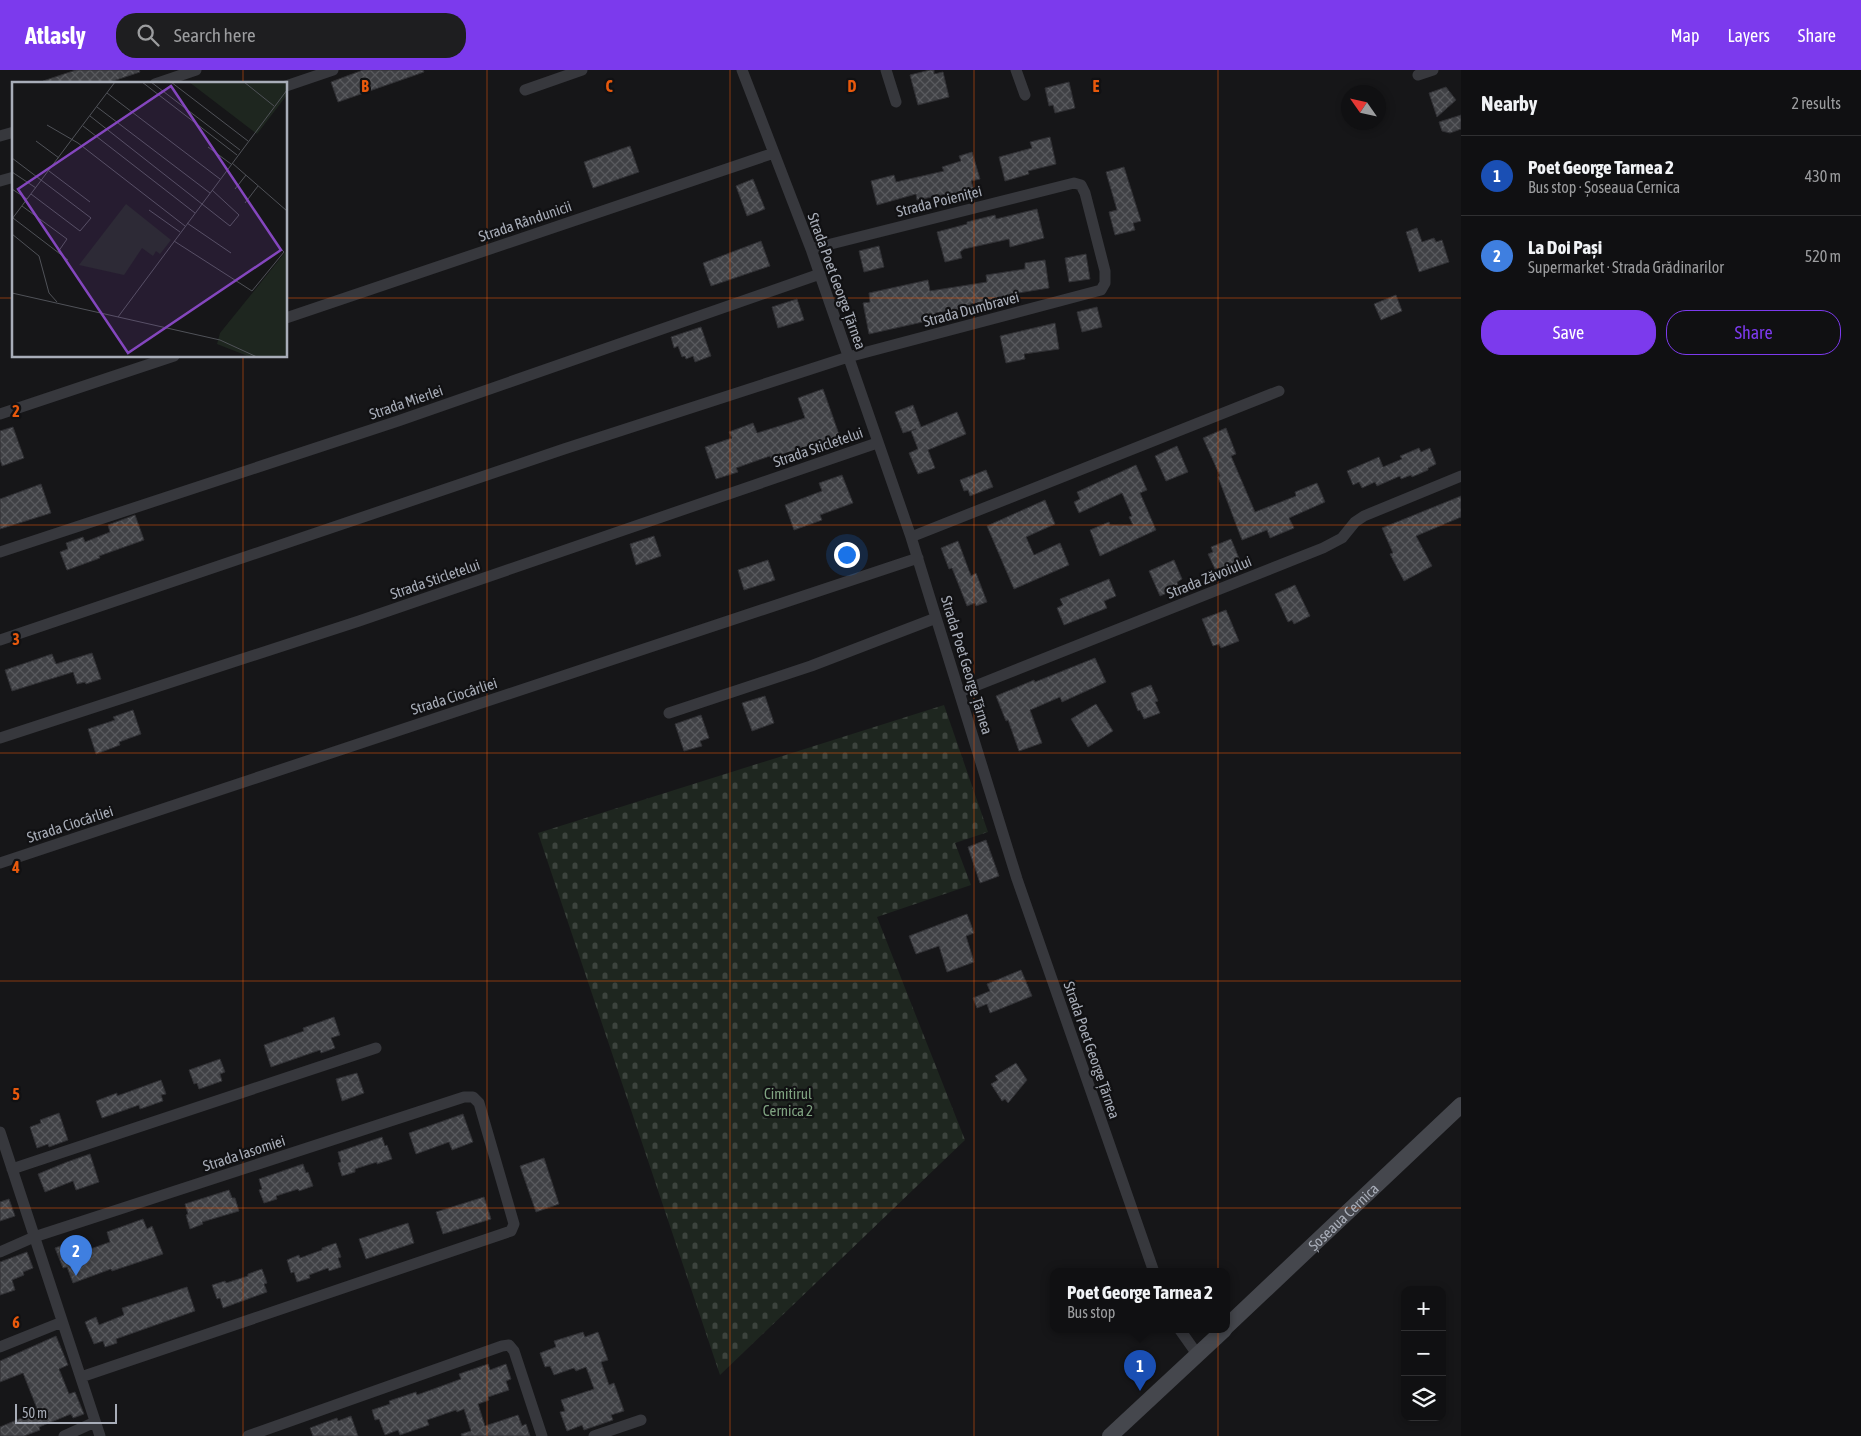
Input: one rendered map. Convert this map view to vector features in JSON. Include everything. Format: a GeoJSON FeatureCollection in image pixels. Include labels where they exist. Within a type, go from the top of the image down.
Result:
{"type":"FeatureCollection","features":[{"type":"Feature","properties":{"kind":"main road","name":"Șoseaua Cernica"},"geometry":{"type":"LineString","coordinates":[[1230,1323],[1461,1105]]}},
{"type":"Feature","properties":{"kind":"main road","name":"Șoseaua Cernica"},"geometry":{"type":"LineString","coordinates":[[1110,1436],[1220,1333]]}},
{"type":"Feature","properties":{"kind":"street"},"geometry":{"type":"LineString","coordinates":[[161,82],[196,70]]}},
{"type":"Feature","properties":{"kind":"street"},"geometry":{"type":"LineString","coordinates":[[288,85],[333,70]]}},
{"type":"Feature","properties":{"kind":"street"},"geometry":{"type":"LineString","coordinates":[[525,90],[582,70]]}},
{"type":"Feature","properties":{"kind":"street","name":"Strada Poet George Țărnea"},"geometry":{"type":"LineString","coordinates":[[742,70],[811,249],[911,537],[1017,879],[1153,1268]]}},
{"type":"Feature","properties":{"kind":"street"},"geometry":{"type":"LineString","coordinates":[[886,70],[896,102]]}},
{"type":"Feature","properties":{"kind":"street"},"geometry":{"type":"LineString","coordinates":[[1016,70],[1025,95]]}},
{"type":"Feature","properties":{"kind":"street"},"geometry":{"type":"LineString","coordinates":[[1418,75],[1433,70]]}},
{"type":"Feature","properties":{"kind":"street","name":"Strada Rândunicii"},"geometry":{"type":"LineString","coordinates":[[288,317],[774,153]]}},
{"type":"Feature","properties":{"kind":"street"},"geometry":{"type":"LineString","coordinates":[[0,182],[12,178]]}},
{"type":"Feature","properties":{"kind":"street","name":"Strada Poieniței"},"geometry":{"type":"LineString","coordinates":[[811,249],[1074,183],[1081,186],[1087,202],[1105,271],[1106,283],[1101,290]]}},
{"type":"Feature","properties":{"kind":"street","name":"Strada Mierlei"},"geometry":{"type":"LineString","coordinates":[[0,552],[398,421],[820,274]]}},
{"type":"Feature","properties":{"kind":"street","name":"Strada Dumbravei"},"geometry":{"type":"LineString","coordinates":[[0,640],[555,452],[848,357],[1101,290]]}},
{"type":"Feature","properties":{"kind":"street"},"geometry":{"type":"LineString","coordinates":[[0,414],[168,358]]}},
{"type":"Feature","properties":{"kind":"street"},"geometry":{"type":"LineString","coordinates":[[911,537],[1279,391]]}},
{"type":"Feature","properties":{"kind":"street","name":"Strada Sticletelui"},"geometry":{"type":"LineString","coordinates":[[0,738],[359,621],[877,443]]}},
{"type":"Feature","properties":{"kind":"street","name":"Strada Zăvoiului"},"geometry":{"type":"LineString","coordinates":[[960,692],[1323,548],[1342,538],[1355,522],[1364,516],[1461,476]]}},
{"type":"Feature","properties":{"kind":"street","name":"Strada Ciocârliei"},"geometry":{"type":"LineString","coordinates":[[0,863],[918,558]]}},
{"type":"Feature","properties":{"kind":"street"},"geometry":{"type":"LineString","coordinates":[[669,713],[811,666],[936,618]]}},
{"type":"Feature","properties":{"kind":"street"},"geometry":{"type":"LineString","coordinates":[[12,1169],[376,1048]]}},
{"type":"Feature","properties":{"kind":"street","name":"Strada Iasomiei"},"geometry":{"type":"LineString","coordinates":[[0,1252],[34,1238],[464,1097],[473,1097],[479,1103],[514,1224],[511,1231],[81,1377]]}},
{"type":"Feature","properties":{"kind":"street"},"geometry":{"type":"LineString","coordinates":[[0,1132],[100,1436]]}},
{"type":"Feature","properties":{"kind":"street"},"geometry":{"type":"LineString","coordinates":[[0,1347],[62,1322]]}},
{"type":"Feature","properties":{"kind":"street"},"geometry":{"type":"LineString","coordinates":[[1182,1333],[1197,1354]]}},
{"type":"Feature","properties":{"kind":"street"},"geometry":{"type":"LineString","coordinates":[[248,1436],[509,1345],[514,1351],[542,1436]]}},
{"type":"Feature","properties":{"kind":"street"},"geometry":{"type":"LineString","coordinates":[[594,1436],[641,1420]]}},
{"type":"Feature","properties":{"kind":"street"},"geometry":{"type":"LineString","coordinates":[[64,1436],[95,1422]]}},
{"type":"Feature","properties":{"kind":"green space","name":"Cimitirul Cernica 2"},"geometry":{"type":"Polygon","coordinates":[[[944,705],[988,832],[955,843],[971,885],[877,917],[965,1140],[720,1375],[538,833],[944,705]]]}},
{"type":"Feature","properties":{"kind":"building"},"geometry":{"type":"Polygon","coordinates":[[[76,70],[139,70],[140,72],[110,82],[43,81],[76,70]]]}},
{"type":"Feature","properties":{"kind":"building"},"geometry":{"type":"Polygon","coordinates":[[[363,70],[423,70],[424,72],[338,102],[331,82],[363,70]]]}},
{"type":"Feature","properties":{"kind":"building"},"geometry":{"type":"Polygon","coordinates":[[[934,70],[934,74],[943,72],[949,97],[918,105],[910,75],[934,70]]]}},
{"type":"Feature","properties":{"kind":"building"},"geometry":{"type":"Polygon","coordinates":[[[1069,82],[1075,108],[1055,113],[1053,105],[1049,106],[1045,88],[1069,82]]]}},
{"type":"Feature","properties":{"kind":"building"},"geometry":{"type":"Polygon","coordinates":[[[1446,87],[1456,100],[1437,117],[1429,93],[1446,87]]]}},
{"type":"Feature","properties":{"kind":"building"},"geometry":{"type":"Polygon","coordinates":[[[1461,115],[1461,129],[1450,133],[1442,131],[1439,122],[1461,115]]]}},
{"type":"Feature","properties":{"kind":"building"},"geometry":{"type":"Polygon","coordinates":[[[1050,137],[1056,164],[1028,171],[1029,174],[1005,181],[999,157],[1032,148],[1030,142],[1050,137]]]}},
{"type":"Feature","properties":{"kind":"building"},"geometry":{"type":"Polygon","coordinates":[[[630,146],[639,172],[593,188],[584,162],[630,146]]]}},
{"type":"Feature","properties":{"kind":"building"},"geometry":{"type":"Polygon","coordinates":[[[972,152],[980,179],[971,181],[974,190],[952,197],[951,193],[917,200],[916,194],[877,205],[871,181],[894,175],[896,182],[944,171],[942,167],[961,161],[959,156],[972,152]]]}},
{"type":"Feature","properties":{"kind":"building"},"geometry":{"type":"Polygon","coordinates":[[[1124,167],[1141,221],[1133,223],[1135,230],[1115,235],[1109,212],[1117,210],[1106,172],[1124,167]]]}},
{"type":"Feature","properties":{"kind":"building"},"geometry":{"type":"Polygon","coordinates":[[[753,179],[765,209],[747,216],[736,186],[753,179]]]}},
{"type":"Feature","properties":{"kind":"building"},"geometry":{"type":"Polygon","coordinates":[[[1037,209],[1044,238],[1010,247],[1009,239],[964,249],[960,252],[962,258],[945,262],[937,232],[995,215],[996,219],[1037,209]]]}},
{"type":"Feature","properties":{"kind":"building"},"geometry":{"type":"Polygon","coordinates":[[[1417,228],[1422,242],[1434,238],[1436,242],[1442,240],[1449,262],[1419,272],[1406,232],[1417,228]]]}},
{"type":"Feature","properties":{"kind":"building"},"geometry":{"type":"Polygon","coordinates":[[[761,241],[770,266],[711,286],[703,263],[761,241]]]}},
{"type":"Feature","properties":{"kind":"building"},"geometry":{"type":"Polygon","coordinates":[[[879,246],[884,267],[864,272],[859,251],[879,246]]]}},
{"type":"Feature","properties":{"kind":"building"},"geometry":{"type":"Polygon","coordinates":[[[1086,254],[1090,279],[1069,282],[1065,258],[1086,254]]]}},
{"type":"Feature","properties":{"kind":"building"},"geometry":{"type":"Polygon","coordinates":[[[1045,260],[1049,288],[1012,294],[1013,299],[970,304],[971,308],[935,313],[936,319],[869,334],[863,303],[870,302],[869,293],[928,280],[930,291],[987,282],[986,275],[1025,269],[1025,263],[1045,260]]]}},
{"type":"Feature","properties":{"kind":"building"},"geometry":{"type":"Polygon","coordinates":[[[1396,295],[1402,311],[1381,320],[1374,304],[1396,295]]]}},
{"type":"Feature","properties":{"kind":"building"},"geometry":{"type":"Polygon","coordinates":[[[797,299],[804,320],[778,328],[772,307],[797,299]]]}},
{"type":"Feature","properties":{"kind":"building"},"geometry":{"type":"Polygon","coordinates":[[[1097,307],[1102,327],[1082,332],[1077,312],[1097,307]]]}},
{"type":"Feature","properties":{"kind":"building"},"geometry":{"type":"Polygon","coordinates":[[[1055,323],[1059,349],[1024,354],[1025,359],[1006,363],[1000,336],[1055,323]]]}},
{"type":"Feature","properties":{"kind":"building"},"geometry":{"type":"Polygon","coordinates":[[[701,327],[711,356],[695,362],[693,356],[686,359],[685,356],[682,357],[678,346],[674,348],[671,337],[701,327]]]}},
{"type":"Feature","properties":{"kind":"building"},"geometry":{"type":"Polygon","coordinates":[[[823,389],[841,440],[816,449],[814,444],[771,458],[770,456],[736,468],[738,472],[716,479],[705,447],[732,438],[729,432],[753,423],[757,433],[805,418],[798,398],[823,389]]]}},
{"type":"Feature","properties":{"kind":"building"},"geometry":{"type":"Polygon","coordinates":[[[913,405],[921,427],[957,412],[966,434],[928,450],[935,468],[918,474],[909,453],[918,449],[911,431],[916,429],[903,433],[895,412],[913,405]]]}},
{"type":"Feature","properties":{"kind":"building"},"geometry":{"type":"Polygon","coordinates":[[[13,427],[24,458],[2,466],[0,459],[0,431],[13,427]]]}},
{"type":"Feature","properties":{"kind":"building"},"geometry":{"type":"Polygon","coordinates":[[[1226,428],[1236,454],[1231,456],[1255,512],[1296,496],[1295,492],[1317,483],[1325,502],[1289,518],[1294,528],[1270,538],[1267,530],[1242,540],[1218,477],[1220,476],[1203,438],[1226,428]]]}},
{"type":"Feature","properties":{"kind":"building"},"geometry":{"type":"Polygon","coordinates":[[[1177,446],[1188,472],[1166,481],[1155,456],[1177,446]]]}},
{"type":"Feature","properties":{"kind":"building"},"geometry":{"type":"Polygon","coordinates":[[[1419,448],[1421,452],[1430,448],[1436,464],[1428,468],[1428,470],[1412,477],[1411,475],[1401,479],[1400,476],[1377,486],[1375,482],[1362,488],[1359,482],[1353,485],[1347,471],[1379,457],[1383,467],[1402,459],[1400,456],[1419,448]]]}},
{"type":"Feature","properties":{"kind":"building"},"geometry":{"type":"Polygon","coordinates":[[[1136,465],[1147,490],[1140,493],[1156,530],[1100,556],[1090,530],[1109,522],[1110,525],[1133,525],[1129,517],[1132,516],[1122,493],[1079,513],[1074,502],[1080,499],[1077,492],[1136,465]]]}},
{"type":"Feature","properties":{"kind":"building"},"geometry":{"type":"Polygon","coordinates":[[[986,470],[993,487],[970,496],[968,490],[964,491],[960,480],[986,470]]]}},
{"type":"Feature","properties":{"kind":"building"},"geometry":{"type":"Polygon","coordinates":[[[842,475],[853,503],[820,515],[822,520],[794,530],[785,505],[822,491],[819,483],[842,475]]]}},
{"type":"Feature","properties":{"kind":"building"},"geometry":{"type":"Polygon","coordinates":[[[41,484],[51,513],[0,529],[0,499],[41,484]]]}},
{"type":"Feature","properties":{"kind":"building"},"geometry":{"type":"Polygon","coordinates":[[[1461,496],[1461,517],[1416,536],[1432,566],[1404,581],[1390,554],[1393,553],[1382,528],[1461,496]]]}},
{"type":"Feature","properties":{"kind":"building"},"geometry":{"type":"Polygon","coordinates":[[[1045,500],[1055,524],[1026,537],[1034,555],[1060,543],[1069,565],[1014,589],[987,526],[1045,500]]]}},
{"type":"Feature","properties":{"kind":"building"},"geometry":{"type":"Polygon","coordinates":[[[135,515],[144,540],[67,570],[60,552],[68,549],[66,543],[83,537],[85,542],[110,532],[108,525],[135,515]]]}},
{"type":"Feature","properties":{"kind":"building"},"geometry":{"type":"Polygon","coordinates":[[[654,536],[661,556],[636,565],[630,544],[654,536]]]}},
{"type":"Feature","properties":{"kind":"building"},"geometry":{"type":"Polygon","coordinates":[[[1231,539],[1241,563],[1234,566],[1235,570],[1222,576],[1219,568],[1215,569],[1208,554],[1213,552],[1211,547],[1231,539]]]}},
{"type":"Feature","properties":{"kind":"building"},"geometry":{"type":"Polygon","coordinates":[[[958,541],[971,576],[976,573],[987,602],[976,606],[975,603],[967,606],[952,568],[949,569],[941,548],[958,541]]]}},
{"type":"Feature","properties":{"kind":"building"},"geometry":{"type":"Polygon","coordinates":[[[768,560],[775,580],[744,590],[738,570],[768,560]]]}},
{"type":"Feature","properties":{"kind":"building"},"geometry":{"type":"Polygon","coordinates":[[[1174,560],[1182,579],[1177,582],[1179,588],[1160,596],[1149,571],[1174,560]]]}},
{"type":"Feature","properties":{"kind":"building"},"geometry":{"type":"Polygon","coordinates":[[[1109,579],[1116,596],[1104,601],[1107,608],[1064,625],[1057,608],[1063,605],[1060,599],[1109,579]]]}},
{"type":"Feature","properties":{"kind":"building"},"geometry":{"type":"Polygon","coordinates":[[[1295,585],[1310,616],[1294,624],[1292,620],[1288,622],[1275,594],[1295,585]]]}},
{"type":"Feature","properties":{"kind":"building"},"geometry":{"type":"Polygon","coordinates":[[[1226,610],[1239,641],[1221,648],[1219,644],[1213,646],[1202,619],[1226,610]]]}},
{"type":"Feature","properties":{"kind":"building"},"geometry":{"type":"Polygon","coordinates":[[[92,653],[101,679],[86,684],[85,682],[77,684],[73,672],[12,691],[5,670],[52,654],[56,664],[92,653]]]}},
{"type":"Feature","properties":{"kind":"building"},"geometry":{"type":"Polygon","coordinates":[[[1095,658],[1106,682],[1062,702],[1060,697],[1030,710],[1042,743],[1019,751],[1008,720],[1006,721],[996,696],[1095,658]]]}},
{"type":"Feature","properties":{"kind":"building"},"geometry":{"type":"Polygon","coordinates":[[[1151,685],[1158,701],[1155,702],[1160,713],[1144,719],[1140,710],[1138,711],[1131,693],[1151,685]]]}},
{"type":"Feature","properties":{"kind":"building"},"geometry":{"type":"Polygon","coordinates":[[[765,696],[774,723],[752,731],[742,703],[765,696]]]}},
{"type":"Feature","properties":{"kind":"building"},"geometry":{"type":"Polygon","coordinates":[[[1096,704],[1113,731],[1088,747],[1071,719],[1096,704]]]}},
{"type":"Feature","properties":{"kind":"building"},"geometry":{"type":"Polygon","coordinates":[[[133,710],[141,734],[119,742],[120,745],[96,754],[88,729],[115,720],[113,717],[133,710]]]}},
{"type":"Feature","properties":{"kind":"building"},"geometry":{"type":"Polygon","coordinates":[[[701,715],[709,738],[700,741],[702,746],[684,751],[675,724],[701,715]]]}},
{"type":"Feature","properties":{"kind":"building"},"geometry":{"type":"Polygon","coordinates":[[[986,840],[999,876],[980,883],[968,847],[986,840]]]}},
{"type":"Feature","properties":{"kind":"building"},"geometry":{"type":"Polygon","coordinates":[[[967,914],[974,933],[966,936],[974,962],[947,972],[939,946],[916,954],[909,936],[967,914]]]}},
{"type":"Feature","properties":{"kind":"building"},"geometry":{"type":"Polygon","coordinates":[[[1021,970],[1032,996],[990,1013],[987,1004],[977,1008],[973,998],[990,991],[987,984],[1021,970]]]}},
{"type":"Feature","properties":{"kind":"building"},"geometry":{"type":"Polygon","coordinates":[[[334,1017],[340,1035],[331,1038],[335,1048],[321,1053],[320,1050],[271,1067],[264,1045],[304,1031],[303,1028],[334,1017]]]}},
{"type":"Feature","properties":{"kind":"building"},"geometry":{"type":"Polygon","coordinates":[[[220,1059],[225,1072],[220,1074],[222,1081],[199,1089],[197,1083],[194,1084],[189,1070],[220,1059]]]}},
{"type":"Feature","properties":{"kind":"building"},"geometry":{"type":"Polygon","coordinates":[[[1016,1063],[1027,1080],[1008,1103],[1005,1099],[1002,1101],[991,1084],[998,1080],[995,1076],[1016,1063]]]}},
{"type":"Feature","properties":{"kind":"building"},"geometry":{"type":"Polygon","coordinates":[[[357,1073],[364,1093],[342,1101],[336,1079],[357,1073]]]}},
{"type":"Feature","properties":{"kind":"building"},"geometry":{"type":"Polygon","coordinates":[[[161,1080],[166,1094],[161,1095],[163,1101],[140,1109],[139,1105],[102,1118],[96,1101],[117,1093],[117,1096],[161,1080]]]}},
{"type":"Feature","properties":{"kind":"building"},"geometry":{"type":"Polygon","coordinates":[[[59,1113],[68,1140],[49,1147],[48,1144],[37,1148],[30,1127],[41,1123],[40,1120],[59,1113]]]}},
{"type":"Feature","properties":{"kind":"building"},"geometry":{"type":"Polygon","coordinates":[[[463,1114],[473,1142],[452,1150],[449,1142],[416,1154],[409,1133],[463,1114]]]}},
{"type":"Feature","properties":{"kind":"building"},"geometry":{"type":"Polygon","coordinates":[[[382,1137],[392,1159],[355,1169],[355,1172],[342,1176],[338,1163],[341,1162],[338,1152],[382,1137]]]}},
{"type":"Feature","properties":{"kind":"building"},"geometry":{"type":"Polygon","coordinates":[[[90,1154],[99,1182],[76,1190],[73,1181],[45,1192],[38,1174],[90,1154]]]}},
{"type":"Feature","properties":{"kind":"building"},"geometry":{"type":"Polygon","coordinates":[[[544,1158],[559,1204],[536,1212],[520,1166],[544,1158]]]}},
{"type":"Feature","properties":{"kind":"building"},"geometry":{"type":"Polygon","coordinates":[[[303,1164],[313,1186],[276,1196],[277,1199],[264,1203],[259,1190],[262,1189],[259,1179],[303,1164]]]}},
{"type":"Feature","properties":{"kind":"building"},"geometry":{"type":"Polygon","coordinates":[[[229,1190],[232,1198],[235,1198],[239,1211],[202,1222],[203,1224],[190,1229],[185,1204],[229,1190]]]}},
{"type":"Feature","properties":{"kind":"building"},"geometry":{"type":"Polygon","coordinates":[[[484,1197],[491,1219],[443,1234],[436,1212],[484,1197]]]}},
{"type":"Feature","properties":{"kind":"building"},"geometry":{"type":"Polygon","coordinates":[[[9,1199],[15,1216],[0,1221],[0,1202],[9,1199]]]}},
{"type":"Feature","properties":{"kind":"building"},"geometry":{"type":"Polygon","coordinates":[[[143,1219],[147,1229],[152,1226],[163,1254],[112,1271],[111,1269],[73,1283],[67,1267],[63,1268],[55,1248],[74,1241],[78,1251],[84,1249],[85,1251],[110,1242],[107,1232],[143,1219]]]}},
{"type":"Feature","properties":{"kind":"building"},"geometry":{"type":"Polygon","coordinates":[[[408,1223],[414,1243],[366,1259],[359,1239],[408,1223]]]}},
{"type":"Feature","properties":{"kind":"building"},"geometry":{"type":"Polygon","coordinates":[[[336,1243],[341,1257],[338,1258],[341,1267],[329,1271],[328,1268],[309,1275],[310,1278],[297,1282],[294,1272],[291,1273],[287,1260],[299,1255],[300,1258],[336,1243]]]}},
{"type":"Feature","properties":{"kind":"building"},"geometry":{"type":"Polygon","coordinates":[[[27,1252],[33,1268],[23,1272],[24,1275],[12,1280],[15,1290],[0,1295],[0,1262],[27,1252]]]}},
{"type":"Feature","properties":{"kind":"building"},"geometry":{"type":"Polygon","coordinates":[[[262,1269],[267,1283],[264,1284],[267,1292],[223,1308],[220,1298],[217,1299],[212,1285],[248,1276],[248,1274],[262,1269]]]}},
{"type":"Feature","properties":{"kind":"building"},"geometry":{"type":"Polygon","coordinates":[[[187,1287],[195,1311],[116,1339],[117,1343],[105,1347],[103,1341],[94,1344],[85,1322],[96,1317],[99,1325],[124,1315],[122,1308],[187,1287]]]}},
{"type":"Feature","properties":{"kind":"building"},"geometry":{"type":"Polygon","coordinates":[[[583,1332],[585,1337],[598,1332],[608,1360],[601,1362],[609,1385],[614,1383],[624,1411],[611,1415],[613,1420],[584,1430],[582,1425],[567,1431],[560,1412],[565,1411],[561,1400],[594,1389],[586,1367],[576,1371],[574,1368],[554,1375],[550,1366],[545,1367],[540,1353],[556,1347],[554,1341],[583,1332]]]}},
{"type":"Feature","properties":{"kind":"building"},"geometry":{"type":"Polygon","coordinates":[[[56,1336],[68,1365],[59,1369],[69,1394],[75,1392],[84,1414],[73,1418],[71,1414],[39,1427],[40,1430],[24,1436],[0,1436],[0,1427],[38,1411],[23,1373],[0,1382],[0,1361],[56,1336]]]}},
{"type":"Feature","properties":{"kind":"building"},"geometry":{"type":"Polygon","coordinates":[[[488,1364],[490,1370],[506,1364],[511,1379],[506,1381],[509,1390],[488,1397],[489,1400],[478,1404],[485,1426],[518,1415],[522,1426],[526,1424],[530,1436],[462,1436],[461,1434],[471,1431],[464,1409],[427,1420],[429,1425],[400,1435],[398,1430],[385,1435],[379,1419],[375,1420],[372,1410],[390,1404],[389,1401],[416,1392],[417,1395],[461,1379],[459,1374],[488,1364]]]}},
{"type":"Feature","properties":{"kind":"building"},"geometry":{"type":"Polygon","coordinates":[[[351,1416],[358,1436],[313,1436],[310,1428],[337,1418],[338,1421],[351,1416]]]}},
{"type":"Feature","properties":{"kind":"place","name":"La Doi Pași"},"geometry":{"type":"Point","coordinates":[76,1276]}},
{"type":"Feature","properties":{"kind":"place","name":"Poet George Tarnea 2"},"geometry":{"type":"Point","coordinates":[1140,1391]}}]}
